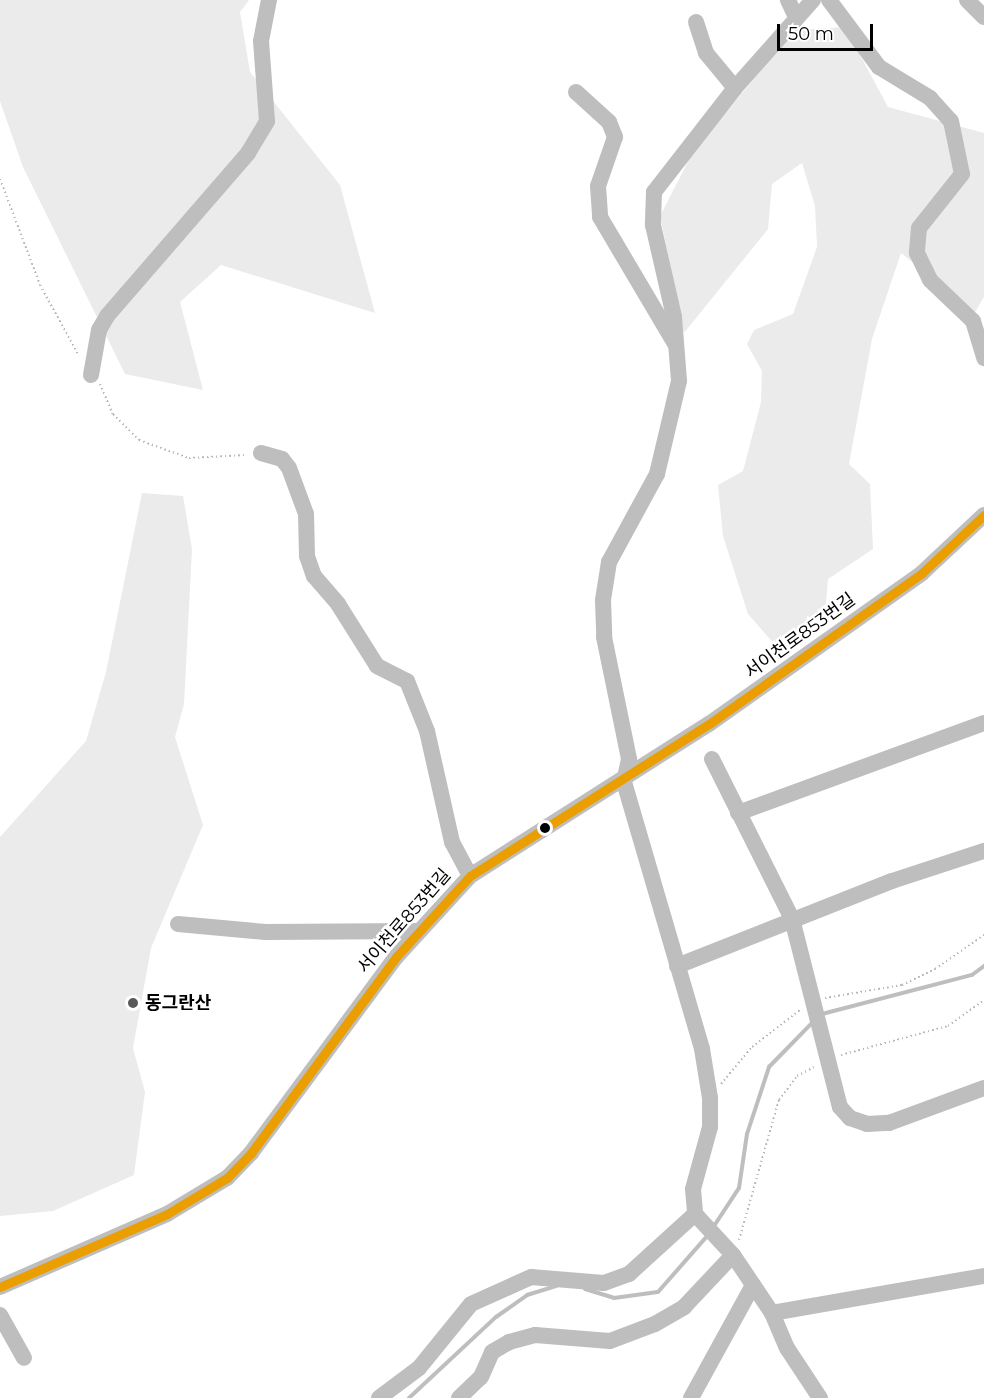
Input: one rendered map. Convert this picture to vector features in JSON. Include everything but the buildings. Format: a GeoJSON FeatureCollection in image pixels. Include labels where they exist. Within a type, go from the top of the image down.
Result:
{"type":"FeatureCollection","features":[{"type":"Feature","properties":{"kind":"street"},"geometry":{"type":"LineString","coordinates":[[91,375],[99,330],[107,316],[248,153],[267,121],[261,41],[269,0]]}},
{"type":"Feature","properties":{"kind":"street"},"geometry":{"type":"LineString","coordinates":[[788,0],[796,17]]}},
{"type":"Feature","properties":{"kind":"street"},"geometry":{"type":"LineString","coordinates":[[813,0],[735,88],[654,192],[653,225],[680,353],[679,381],[657,474],[616,543],[605,578],[603,628],[629,759],[624,782],[702,1049],[710,1098],[710,1127],[693,1189],[697,1217],[730,1252],[772,1313],[787,1348],[819,1398]]}},
{"type":"Feature","properties":{"kind":"street"},"geometry":{"type":"LineString","coordinates":[[829,0],[879,67],[930,98],[951,121],[962,174],[955,188],[919,228],[917,253],[937,289],[973,321],[984,358]]}},
{"type":"Feature","properties":{"kind":"street"},"geometry":{"type":"LineString","coordinates":[[967,0],[984,17]]}},
{"type":"Feature","properties":{"kind":"street"},"geometry":{"type":"LineString","coordinates":[[696,22],[706,53],[735,88]]}},
{"type":"Feature","properties":{"kind":"street"},"geometry":{"type":"LineString","coordinates":[[576,92],[609,122],[615,136],[596,197],[600,217],[680,353]]}},
{"type":"Feature","properties":{"kind":"street"},"geometry":{"type":"LineString","coordinates":[[261,453],[282,459],[289,468],[306,514],[307,556],[314,576],[338,604],[377,666],[407,681],[427,731],[452,842],[470,876]]}},
{"type":"Feature","properties":{"kind":"street","name":"서이천로853번길"},"geometry":{"type":"LineString","coordinates":[[0,1287],[167,1214],[238,1169],[417,931],[470,876],[541,827],[624,782],[896,592],[984,515]]}},
{"type":"Feature","properties":{"kind":"street"},"geometry":{"type":"LineString","coordinates":[[738,813],[984,723]]}},
{"type":"Feature","properties":{"kind":"street"},"geometry":{"type":"LineString","coordinates":[[712,759],[792,920],[840,1107],[850,1118],[867,1124],[906,1119],[984,1088]]}},
{"type":"Feature","properties":{"kind":"street"},"geometry":{"type":"LineString","coordinates":[[677,966],[792,920],[984,852]]}},
{"type":"Feature","properties":{"kind":"street"},"geometry":{"type":"LineString","coordinates":[[178,924],[266,932],[417,931]]}},
{"type":"Feature","properties":{"kind":"street"},"geometry":{"type":"LineString","coordinates":[[380,1398],[419,1368],[471,1304],[531,1278],[604,1282],[629,1274],[647,1263],[697,1217]]}},
{"type":"Feature","properties":{"kind":"street"},"geometry":{"type":"LineString","coordinates":[[459,1398],[481,1377],[492,1352],[509,1342],[535,1335],[610,1341],[655,1324],[684,1307],[730,1252]]}},
{"type":"Feature","properties":{"kind":"street"},"geometry":{"type":"LineString","coordinates":[[772,1313],[984,1276]]}},
{"type":"Feature","properties":{"kind":"street"},"geometry":{"type":"LineString","coordinates":[[691,1398],[753,1285]]}},
{"type":"Feature","properties":{"kind":"street"},"geometry":{"type":"LineString","coordinates":[[0,1316],[24,1358]]}},
{"type":"Feature","properties":{"kind":"path"},"geometry":{"type":"LineString","coordinates":[[710,1098],[752,1047],[813,1003],[902,985],[935,969],[984,935]]}},
{"type":"Feature","properties":{"kind":"shaded area"},"geometry":{"type":"Polygon","coordinates":[[[0,0],[249,0],[240,12],[250,72],[340,185],[375,313],[221,265],[180,302],[203,390],[125,374],[23,167],[0,101],[0,0]]]}},
{"type":"Feature","properties":{"kind":"shaded area"},"geometry":{"type":"Polygon","coordinates":[[[845,27],[888,107],[984,133],[984,297],[975,312],[901,253],[872,339],[849,464],[870,484],[873,549],[828,579],[825,615],[776,646],[748,614],[723,536],[718,485],[743,471],[761,402],[762,371],[747,344],[754,330],[793,314],[817,247],[815,206],[802,163],[772,184],[768,229],[684,333],[660,216],[692,154],[794,30],[845,27]]]}},
{"type":"Feature","properties":{"kind":"shaded area"},"geometry":{"type":"Polygon","coordinates":[[[142,493],[183,496],[192,549],[184,704],[175,737],[203,825],[151,948],[133,1048],[145,1092],[134,1175],[53,1211],[0,1216],[0,837],[86,741],[106,672],[142,493]]]}},
{"type":"Feature","properties":{"kind":"waterway"},"geometry":{"type":"LineString","coordinates":[[822,1014],[972,975],[984,966]]}},
{"type":"Feature","properties":{"kind":"waterway"},"geometry":{"type":"LineString","coordinates":[[714,1226],[739,1188],[747,1134],[769,1067],[812,1023]]}},
{"type":"Feature","properties":{"kind":"waterway"},"geometry":{"type":"LineString","coordinates":[[585,1289],[614,1298],[658,1292],[708,1235]]}},
{"type":"Feature","properties":{"kind":"waterway"},"geometry":{"type":"LineString","coordinates":[[409,1398],[496,1317],[527,1295],[557,1286]]}},
{"type":"Feature","properties":{"kind":"transit line"},"geometry":{"type":"LineString","coordinates":[[0,1287],[167,1214],[227,1178],[251,1153],[396,957],[470,876],[709,724],[922,573],[984,515]]}},
{"type":"Feature","properties":{"kind":"place","name":"동그란산"},"geometry":{"type":"Point","coordinates":[133,1003]}}]}
